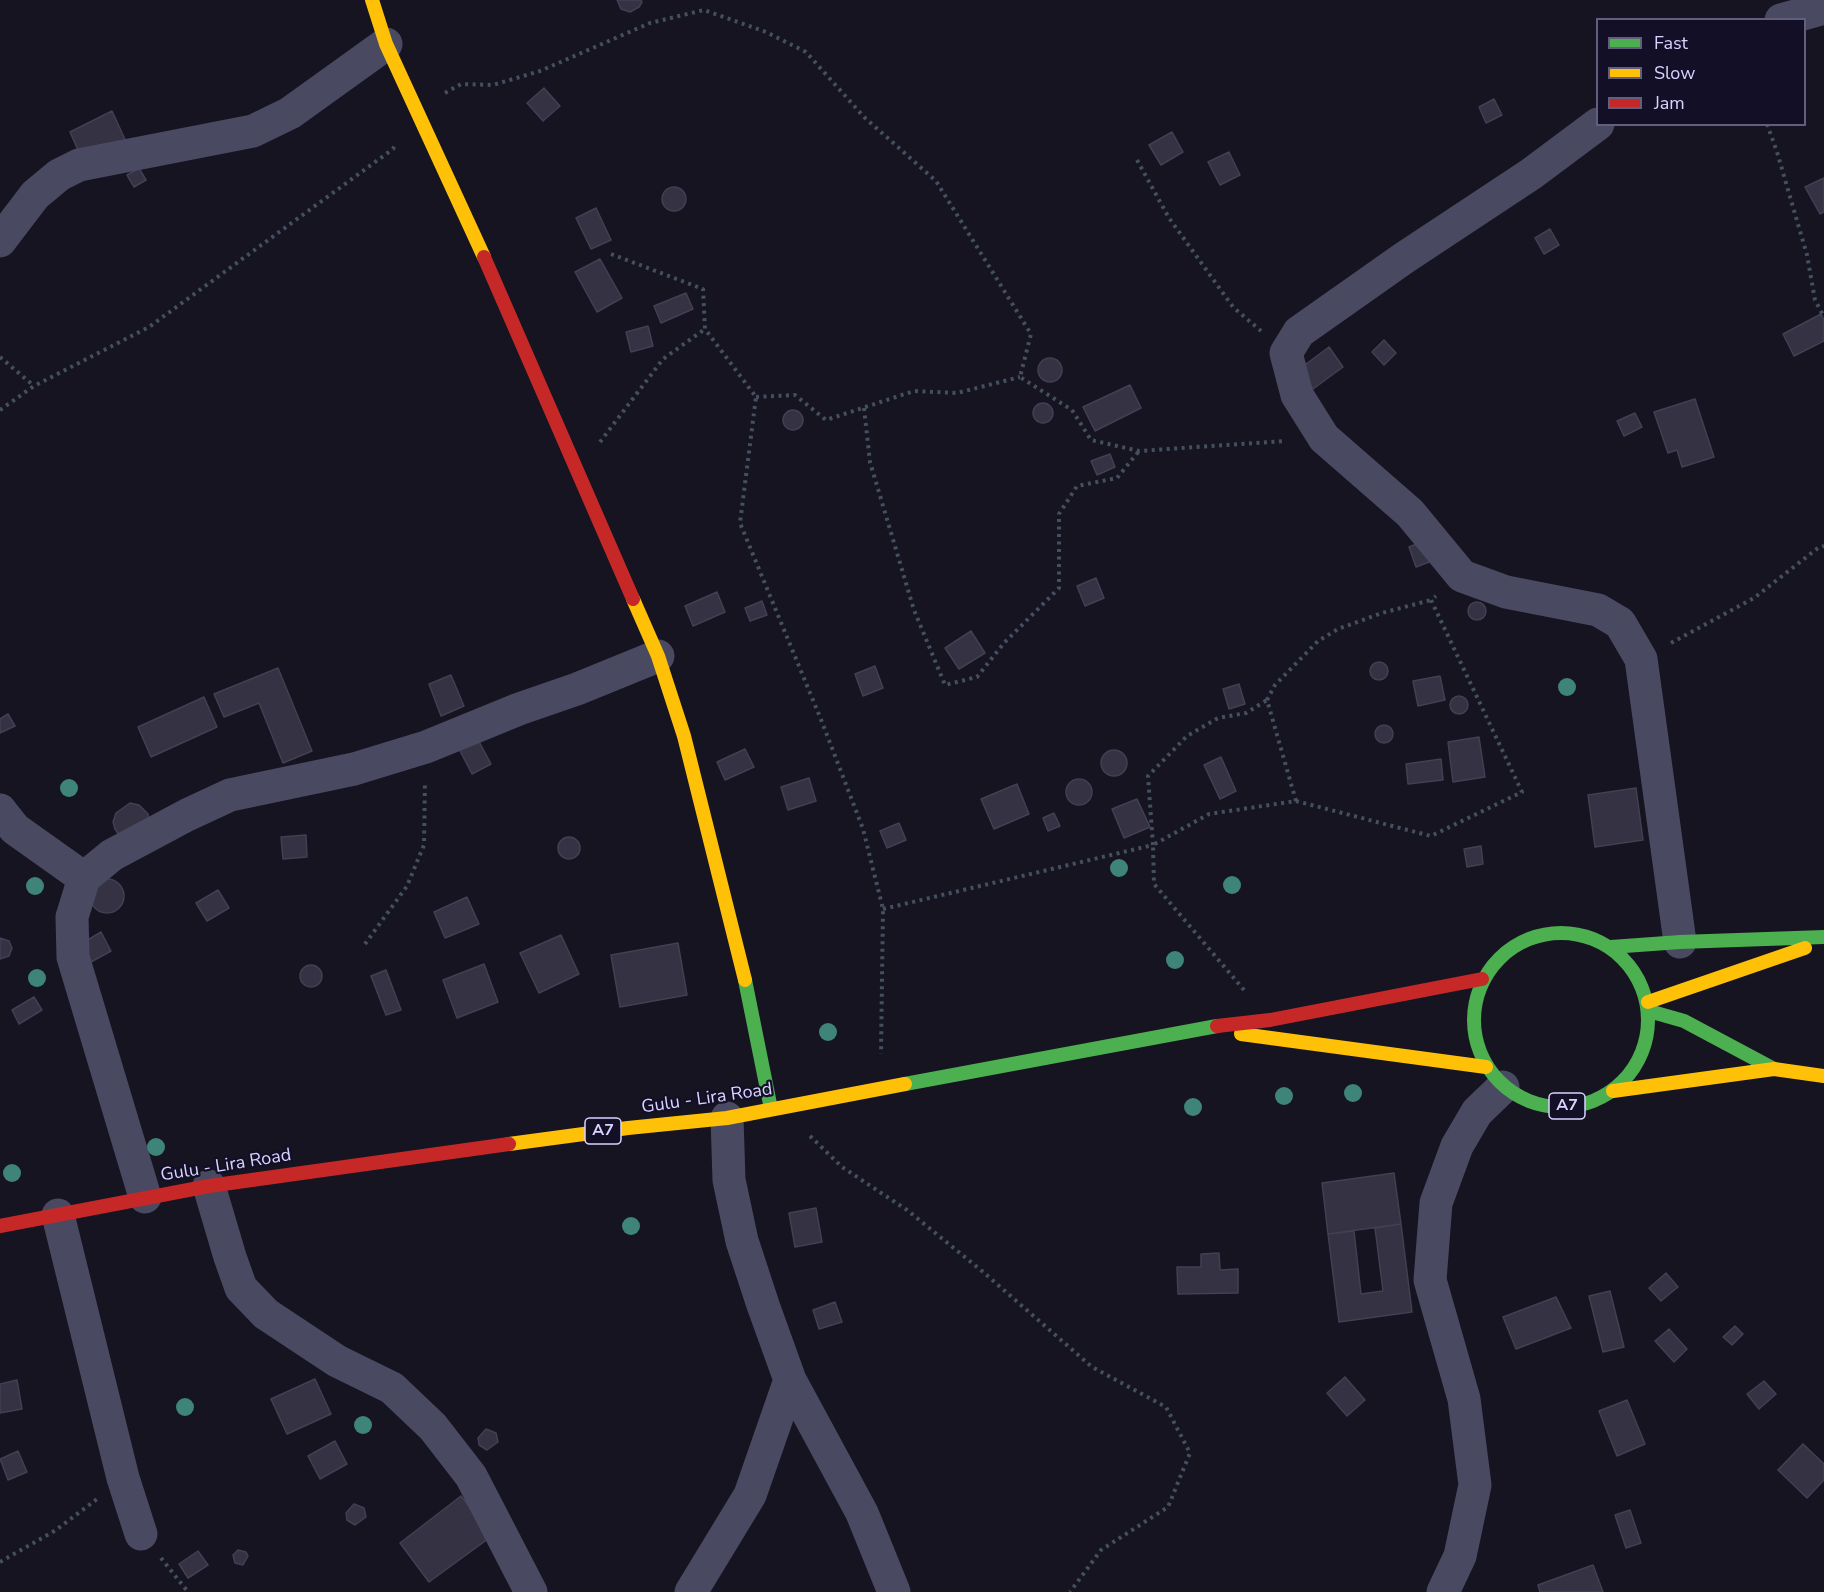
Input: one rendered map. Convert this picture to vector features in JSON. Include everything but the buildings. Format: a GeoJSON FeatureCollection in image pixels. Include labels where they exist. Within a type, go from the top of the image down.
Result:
{"type":"FeatureCollection","features":[{"type":"Feature","properties":{"kind":"main road"},"geometry":{"type":"LineString","coordinates":[[372,0],[386,44],[579,470],[658,656],[684,736],[741,958],[771,1109]]}},
{"type":"Feature","properties":{"kind":"main road","name":"A7"},"geometry":{"type":"LineString","coordinates":[[1204,1028],[1345,1049],[1494,1077],[1528,1102],[1557,1108],[1586,1104],[1612,1091],[1634,1069],[1647,1041],[1648,1006],[1640,981],[1628,962],[1611,947],[1584,935],[1554,932],[1525,939],[1500,956],[1482,980],[1472,1024],[1494,1077]]}},
{"type":"Feature","properties":{"kind":"main road","name":"A7"},"geometry":{"type":"LineString","coordinates":[[1611,947],[1680,942],[1824,939]]}},
{"type":"Feature","properties":{"kind":"main road","name":"A7"},"geometry":{"type":"LineString","coordinates":[[1648,1006],[1824,939]]}},
{"type":"Feature","properties":{"kind":"main road","name":"A7"},"geometry":{"type":"LineString","coordinates":[[1204,1028],[1270,1020],[1482,980]]}},
{"type":"Feature","properties":{"kind":"main road"},"geometry":{"type":"LineString","coordinates":[[1648,1006],[1684,1021],[1774,1069]]}},
{"type":"Feature","properties":{"kind":"main road","name":"Gulu - Lira Road"},"geometry":{"type":"LineString","coordinates":[[0,1226],[209,1186],[628,1128],[727,1118],[1204,1028]]}},
{"type":"Feature","properties":{"kind":"main road"},"geometry":{"type":"LineString","coordinates":[[1612,1091],[1774,1069],[1824,1076]]}},
{"type":"Feature","properties":{"kind":"street"},"geometry":{"type":"LineString","coordinates":[[1788,18],[1824,8]]}},
{"type":"Feature","properties":{"kind":"street"},"geometry":{"type":"LineString","coordinates":[[0,241],[35,195],[59,175],[79,165],[98,160],[253,131],[290,113],[386,44]]}},
{"type":"Feature","properties":{"kind":"street"},"geometry":{"type":"LineString","coordinates":[[1596,125],[1531,174],[1404,258],[1299,333],[1286,353],[1298,395],[1324,438],[1410,513],[1462,576],[1506,592],[1598,610],[1620,623],[1641,659],[1680,942]]}},
{"type":"Feature","properties":{"kind":"street"},"geometry":{"type":"LineString","coordinates":[[145,1197],[73,957],[72,917],[84,878],[112,855],[230,795],[354,769],[426,747],[519,708],[577,689],[658,656]]}},
{"type":"Feature","properties":{"kind":"street"},"geometry":{"type":"LineString","coordinates":[[0,810],[15,828],[84,878]]}},
{"type":"Feature","properties":{"kind":"street"},"geometry":{"type":"LineString","coordinates":[[1443,1592],[1460,1556],[1475,1485],[1464,1399],[1430,1280],[1436,1203],[1457,1146],[1494,1077]]}},
{"type":"Feature","properties":{"kind":"street"},"geometry":{"type":"LineString","coordinates":[[727,1118],[729,1180],[742,1241],[790,1380],[862,1513],[894,1592]]}},
{"type":"Feature","properties":{"kind":"street"},"geometry":{"type":"LineString","coordinates":[[209,1186],[241,1288],[266,1314],[337,1361],[392,1388],[433,1427],[471,1476],[531,1592]]}},
{"type":"Feature","properties":{"kind":"street"},"geometry":{"type":"LineString","coordinates":[[58,1215],[123,1478],[141,1534]]}},
{"type":"Feature","properties":{"kind":"street"},"geometry":{"type":"LineString","coordinates":[[691,1592],[750,1495],[790,1380]]}},
{"type":"Feature","properties":{"kind":"path"},"geometry":{"type":"LineString","coordinates":[[0,410],[34,386],[149,327],[393,149],[415,109],[461,84],[493,85],[540,71],[650,23],[704,10],[766,32],[806,52],[864,117],[936,181],[1031,334],[1020,377]]}},
{"type":"Feature","properties":{"kind":"path"},"geometry":{"type":"LineString","coordinates":[[1768,126],[1807,255],[1815,300],[1824,316]]}},
{"type":"Feature","properties":{"kind":"path"},"geometry":{"type":"LineString","coordinates":[[1137,160],[1169,219],[1233,307],[1286,353]]}},
{"type":"Feature","properties":{"kind":"path"},"geometry":{"type":"LineString","coordinates":[[611,254],[704,289],[705,330],[756,397],[740,523],[822,722],[863,829],[883,909],[880,1088]]}},
{"type":"Feature","properties":{"kind":"path"},"geometry":{"type":"LineString","coordinates":[[579,470],[663,359],[705,330]]}},
{"type":"Feature","properties":{"kind":"path"},"geometry":{"type":"LineString","coordinates":[[0,357],[34,386]]}},
{"type":"Feature","properties":{"kind":"path"},"geometry":{"type":"LineString","coordinates":[[756,397],[795,394],[826,420],[914,392],[957,393],[1020,377],[1072,410],[1091,440],[1139,451],[1324,438]]}},
{"type":"Feature","properties":{"kind":"path"},"geometry":{"type":"LineString","coordinates":[[864,408],[870,462],[914,610],[945,685],[977,677],[1004,643],[1059,588],[1059,514],[1077,486],[1118,478],[1139,451]]}},
{"type":"Feature","properties":{"kind":"path"},"geometry":{"type":"LineString","coordinates":[[1641,659],[1754,598],[1818,548],[1824,546]]}},
{"type":"Feature","properties":{"kind":"path"},"geometry":{"type":"LineString","coordinates":[[1270,1020],[1154,885],[1148,776],[1187,736],[1218,718],[1246,713],[1266,700],[1275,685],[1318,641],[1338,629],[1382,613],[1431,600],[1462,576]]}},
{"type":"Feature","properties":{"kind":"path"},"geometry":{"type":"LineString","coordinates":[[883,909],[1153,845],[1209,814],[1296,801],[1431,836],[1522,792],[1431,600]]}},
{"type":"Feature","properties":{"kind":"path"},"geometry":{"type":"LineString","coordinates":[[1266,700],[1296,801]]}},
{"type":"Feature","properties":{"kind":"path"},"geometry":{"type":"LineString","coordinates":[[365,944],[407,886],[424,845],[426,747]]}},
{"type":"Feature","properties":{"kind":"path"},"geometry":{"type":"LineString","coordinates":[[788,1106],[815,1143],[842,1167],[907,1210],[1026,1308],[1092,1367],[1166,1407],[1190,1453],[1168,1507],[1101,1550],[1070,1592]]}},
{"type":"Feature","properties":{"kind":"path"},"geometry":{"type":"LineString","coordinates":[[0,1562],[56,1530],[123,1478]]}},
{"type":"Feature","properties":{"kind":"path"},"geometry":{"type":"LineString","coordinates":[[141,1534],[188,1592]]}},
{"type":"Feature","properties":{"kind":"traffic: fast"},"geometry":{"type":"LineString","coordinates":[[1561,933],[1578,934],[1594,939],[1610,947],[1623,958],[1634,971],[1642,987],[1647,1003],[1648,1020],[1647,1037],[1642,1053],[1634,1069],[1623,1082],[1610,1093],[1594,1101],[1578,1106],[1561,1107],[1544,1106],[1528,1101],[1512,1093],[1499,1082],[1488,1069],[1480,1053],[1475,1037],[1474,1020],[1475,1003],[1480,987],[1488,971],[1499,958],[1512,947],[1528,939],[1544,934],[1561,933]]}},
{"type":"Feature","properties":{"kind":"traffic: fast"},"geometry":{"type":"LineString","coordinates":[[1611,947],[1824,937]]}},
{"type":"Feature","properties":{"kind":"traffic: fast"},"geometry":{"type":"LineString","coordinates":[[745,980],[771,1109]]}},
{"type":"Feature","properties":{"kind":"traffic: fast"},"geometry":{"type":"LineString","coordinates":[[1649,1011],[1684,1021],[1774,1069]]}},
{"type":"Feature","properties":{"kind":"traffic: fast"},"geometry":{"type":"LineString","coordinates":[[905,1084],[1217,1026]]}},
{"type":"Feature","properties":{"kind":"traffic: slow"},"geometry":{"type":"LineString","coordinates":[[372,0],[386,44],[484,257]]}},
{"type":"Feature","properties":{"kind":"traffic: slow"},"geometry":{"type":"LineString","coordinates":[[633,599],[658,656],[684,736],[745,980]]}},
{"type":"Feature","properties":{"kind":"traffic: slow"},"geometry":{"type":"LineString","coordinates":[[1648,1002],[1805,948]]}},
{"type":"Feature","properties":{"kind":"traffic: slow"},"geometry":{"type":"LineString","coordinates":[[1241,1034],[1486,1067]]}},
{"type":"Feature","properties":{"kind":"traffic: slow"},"geometry":{"type":"LineString","coordinates":[[1613,1091],[1774,1069],[1824,1076]]}},
{"type":"Feature","properties":{"kind":"traffic: slow"},"geometry":{"type":"LineString","coordinates":[[509,1144],[727,1118],[905,1084]]}},
{"type":"Feature","properties":{"kind":"traffic: jam"},"geometry":{"type":"LineString","coordinates":[[484,257],[633,599]]}},
{"type":"Feature","properties":{"kind":"traffic: jam"},"geometry":{"type":"LineString","coordinates":[[1217,1026],[1270,1020],[1482,979]]}},
{"type":"Feature","properties":{"kind":"traffic: jam"},"geometry":{"type":"LineString","coordinates":[[0,1226],[209,1186],[509,1144]]}}]}
